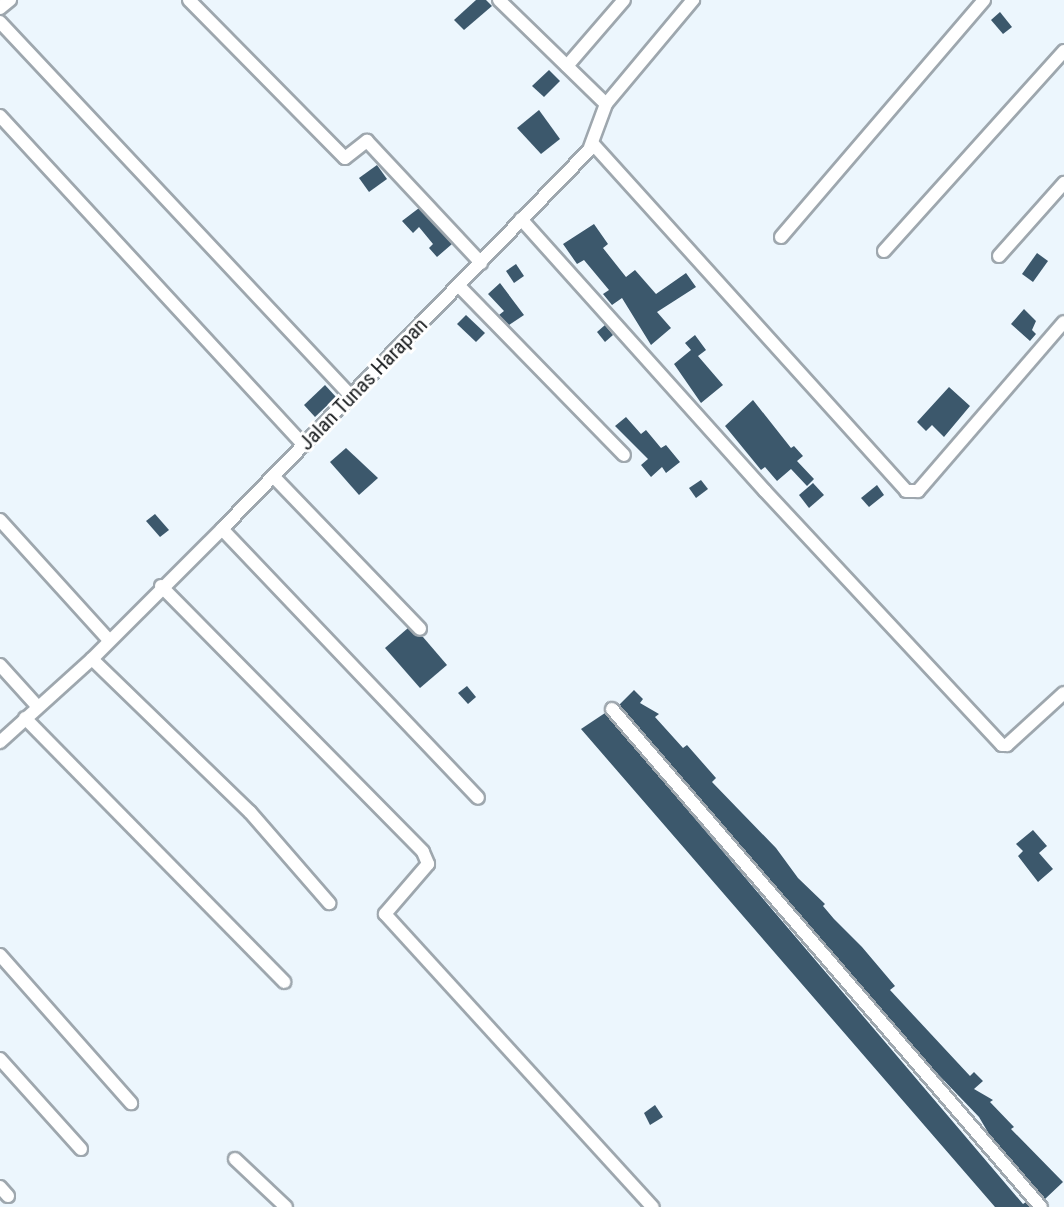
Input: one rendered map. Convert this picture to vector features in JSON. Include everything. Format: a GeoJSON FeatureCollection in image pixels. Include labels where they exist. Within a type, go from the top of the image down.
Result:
{"type":"FeatureCollection","features":[{"type":"Feature","properties":{"kind":"street"},"geometry":{"type":"LineString","coordinates":[[0,8],[10,0]]}},
{"type":"Feature","properties":{"kind":"street"},"geometry":{"type":"LineString","coordinates":[[189,0],[345,158],[367,141],[481,263]]}},
{"type":"Feature","properties":{"kind":"street"},"geometry":{"type":"LineString","coordinates":[[499,0],[606,104]]}},
{"type":"Feature","properties":{"kind":"street"},"geometry":{"type":"LineString","coordinates":[[567,66],[624,0]]}},
{"type":"Feature","properties":{"kind":"street","name":"Jalan Tunas Harapan"},"geometry":{"type":"LineString","coordinates":[[0,742],[37,706],[92,659],[108,639],[161,586],[222,529],[459,286],[593,144],[606,104],[693,0]]}},
{"type":"Feature","properties":{"kind":"street"},"geometry":{"type":"LineString","coordinates":[[781,237],[984,0]]}},
{"type":"Feature","properties":{"kind":"street"},"geometry":{"type":"LineString","coordinates":[[0,22],[351,396]]}},
{"type":"Feature","properties":{"kind":"street"},"geometry":{"type":"LineString","coordinates":[[884,251],[1064,51]]}},
{"type":"Feature","properties":{"kind":"street"},"geometry":{"type":"LineString","coordinates":[[0,116],[304,445]]}},
{"type":"Feature","properties":{"kind":"street"},"geometry":{"type":"LineString","coordinates":[[593,144],[906,491],[918,491],[1064,322]]}},
{"type":"Feature","properties":{"kind":"street"},"geometry":{"type":"LineString","coordinates":[[999,256],[1064,183]]}},
{"type":"Feature","properties":{"kind":"street"},"geometry":{"type":"LineString","coordinates":[[521,219],[765,491],[1002,745],[1007,745],[1064,693]]}},
{"type":"Feature","properties":{"kind":"street"},"geometry":{"type":"LineString","coordinates":[[459,286],[624,455]]}},
{"type":"Feature","properties":{"kind":"street"},"geometry":{"type":"LineString","coordinates":[[273,476],[420,629]]}},
{"type":"Feature","properties":{"kind":"street"},"geometry":{"type":"LineString","coordinates":[[0,520],[108,639]]}},
{"type":"Feature","properties":{"kind":"street"},"geometry":{"type":"LineString","coordinates":[[222,529],[478,798]]}},
{"type":"Feature","properties":{"kind":"street"},"geometry":{"type":"LineString","coordinates":[[161,586],[423,852],[428,864],[386,914],[653,1207]]}},
{"type":"Feature","properties":{"kind":"street"},"geometry":{"type":"LineString","coordinates":[[92,659],[250,812],[329,903]]}},
{"type":"Feature","properties":{"kind":"street"},"geometry":{"type":"LineString","coordinates":[[0,665],[37,706]]}},
{"type":"Feature","properties":{"kind":"street"},"geometry":{"type":"LineString","coordinates":[[612,708],[1041,1207]]}},
{"type":"Feature","properties":{"kind":"street"},"geometry":{"type":"LineString","coordinates":[[25,718],[284,982]]}},
{"type":"Feature","properties":{"kind":"street"},"geometry":{"type":"LineString","coordinates":[[0,955],[131,1103]]}},
{"type":"Feature","properties":{"kind":"street"},"geometry":{"type":"LineString","coordinates":[[0,1059],[81,1149]]}},
{"type":"Feature","properties":{"kind":"street"},"geometry":{"type":"LineString","coordinates":[[235,1159],[286,1207]]}},
{"type":"Feature","properties":{"kind":"building"},"geometry":{"type":"Polygon","coordinates":[[[476,0],[486,0],[492,6],[464,30],[454,20],[476,0]]]}},
{"type":"Feature","properties":{"kind":"building"},"geometry":{"type":"Polygon","coordinates":[[[1000,12],[1012,27],[1003,34],[991,20],[1000,12]]]}},
{"type":"Feature","properties":{"kind":"building"},"geometry":{"type":"Polygon","coordinates":[[[549,70],[560,81],[544,97],[532,86],[549,70]]]}},
{"type":"Feature","properties":{"kind":"building"},"geometry":{"type":"Polygon","coordinates":[[[539,110],[560,139],[541,154],[517,128],[539,110]]]}},
{"type":"Feature","properties":{"kind":"building"},"geometry":{"type":"Polygon","coordinates":[[[377,165],[387,179],[369,192],[359,178],[377,165]]]}},
{"type":"Feature","properties":{"kind":"building"},"geometry":{"type":"Polygon","coordinates":[[[419,208],[452,244],[437,257],[429,248],[433,244],[419,227],[413,233],[402,221],[419,208]]]}},
{"type":"Feature","properties":{"kind":"building"},"geometry":{"type":"Polygon","coordinates":[[[594,224],[608,244],[603,248],[626,277],[635,270],[656,294],[686,273],[696,287],[657,312],[671,328],[651,345],[622,298],[612,305],[603,294],[609,290],[584,260],[577,264],[563,244],[594,224]]]}},
{"type":"Feature","properties":{"kind":"building"},"geometry":{"type":"Polygon","coordinates":[[[1037,253],[1048,261],[1033,282],[1022,274],[1037,253]]]}},
{"type":"Feature","properties":{"kind":"building"},"geometry":{"type":"Polygon","coordinates":[[[516,264],[524,276],[514,283],[506,271],[516,264]]]}},
{"type":"Feature","properties":{"kind":"building"},"geometry":{"type":"Polygon","coordinates":[[[500,283],[524,315],[509,325],[499,315],[504,311],[488,294],[500,283]]]}},
{"type":"Feature","properties":{"kind":"building"},"geometry":{"type":"Polygon","coordinates":[[[1024,309],[1036,321],[1032,330],[1036,334],[1030,341],[1011,324],[1024,309]]]}},
{"type":"Feature","properties":{"kind":"building"},"geometry":{"type":"Polygon","coordinates":[[[466,315],[485,333],[476,342],[457,324],[466,315]]]}},
{"type":"Feature","properties":{"kind":"building"},"geometry":{"type":"Polygon","coordinates":[[[605,325],[613,335],[605,342],[597,332],[605,325]]]}},
{"type":"Feature","properties":{"kind":"building"},"geometry":{"type":"Polygon","coordinates":[[[695,335],[706,350],[698,356],[723,385],[701,403],[674,364],[691,350],[685,343],[695,335]]]}},
{"type":"Feature","properties":{"kind":"building"},"geometry":{"type":"Polygon","coordinates":[[[325,385],[336,397],[315,417],[304,405],[325,385]]]}},
{"type":"Feature","properties":{"kind":"building"},"geometry":{"type":"Polygon","coordinates":[[[949,387],[970,406],[944,437],[932,425],[926,431],[917,422],[949,387]]]}},
{"type":"Feature","properties":{"kind":"building"},"geometry":{"type":"Polygon","coordinates":[[[753,400],[791,448],[794,446],[803,456],[797,461],[814,479],[807,486],[791,469],[777,481],[765,467],[761,470],[725,426],[753,400]]]}},
{"type":"Feature","properties":{"kind":"building"},"geometry":{"type":"Polygon","coordinates":[[[626,417],[641,434],[646,430],[661,448],[666,445],[680,462],[666,473],[662,467],[651,477],[641,465],[648,459],[615,426],[626,417]]]}},
{"type":"Feature","properties":{"kind":"building"},"geometry":{"type":"Polygon","coordinates":[[[346,448],[378,478],[359,495],[330,462],[346,448]]]}},
{"type":"Feature","properties":{"kind":"building"},"geometry":{"type":"Polygon","coordinates":[[[701,480],[708,489],[696,498],[689,488],[701,480]]]}},
{"type":"Feature","properties":{"kind":"building"},"geometry":{"type":"Polygon","coordinates":[[[813,483],[824,495],[809,508],[799,495],[813,483]]]}},
{"type":"Feature","properties":{"kind":"building"},"geometry":{"type":"Polygon","coordinates":[[[877,485],[884,495],[869,507],[861,498],[877,485]]]}},
{"type":"Feature","properties":{"kind":"building"},"geometry":{"type":"Polygon","coordinates":[[[155,514],[169,530],[160,537],[146,521],[155,514]]]}},
{"type":"Feature","properties":{"kind":"building"},"geometry":{"type":"Polygon","coordinates":[[[408,628],[423,637],[447,665],[420,688],[385,648],[408,628]]]}},
{"type":"Feature","properties":{"kind":"building"},"geometry":{"type":"Polygon","coordinates":[[[467,686],[476,697],[468,704],[458,693],[467,686]]]}},
{"type":"Feature","properties":{"kind":"building"},"geometry":{"type":"Polygon","coordinates":[[[634,690],[643,699],[640,703],[659,714],[655,717],[683,748],[687,745],[716,778],[712,782],[776,848],[798,878],[825,904],[823,906],[834,919],[862,947],[895,986],[890,990],[970,1076],[974,1072],[983,1081],[974,1089],[993,1100],[990,1102],[1014,1127],[1011,1129],[1063,1182],[1045,1199],[989,1134],[979,1117],[933,1069],[619,705],[634,690]]]}},
{"type":"Feature","properties":{"kind":"building"},"geometry":{"type":"Polygon","coordinates":[[[605,713],[1023,1204],[1026,1202],[1030,1207],[995,1207],[581,729],[605,713]]]}},
{"type":"Feature","properties":{"kind":"building"},"geometry":{"type":"Polygon","coordinates":[[[1033,830],[1047,846],[1039,853],[1053,869],[1038,882],[1018,856],[1023,851],[1016,844],[1033,830]]]}},
{"type":"Feature","properties":{"kind":"building"},"geometry":{"type":"Polygon","coordinates":[[[655,1105],[663,1117],[650,1125],[644,1113],[655,1105]]]}}]}
